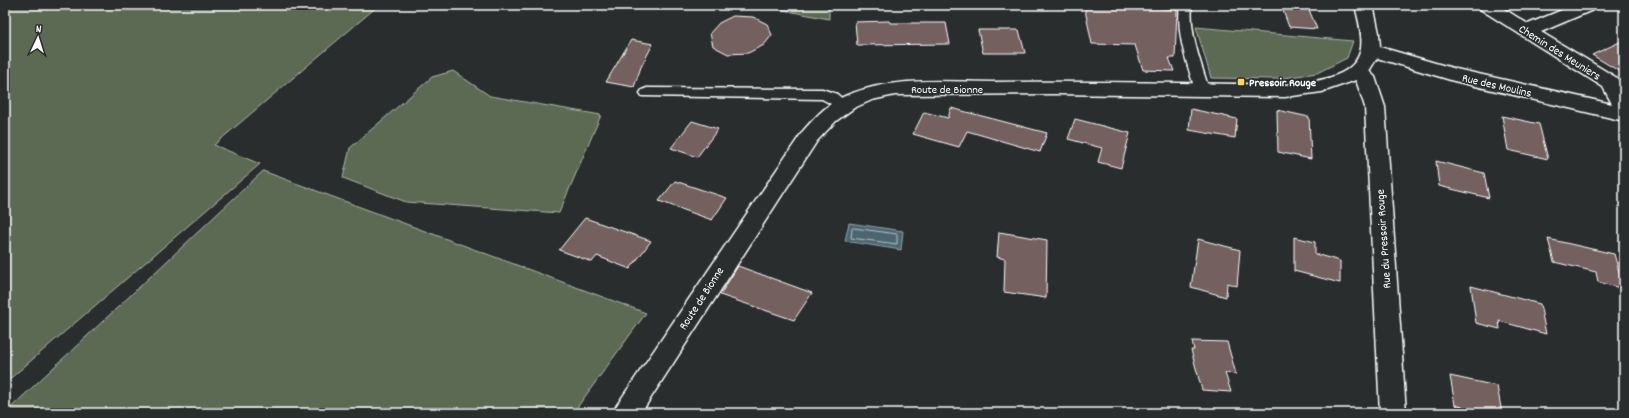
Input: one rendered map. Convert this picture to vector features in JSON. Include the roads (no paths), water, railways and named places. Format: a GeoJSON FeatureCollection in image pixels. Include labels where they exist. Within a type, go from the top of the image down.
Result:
{"type":"FeatureCollection","features":[{"type":"Feature","properties":{"kind":"street"},"geometry":{"type":"LineString","coordinates":[[1364,5],[1369,25],[1370,50]]}},
{"type":"Feature","properties":{"kind":"street","name":"Chemin des Meuniers"},"geometry":{"type":"LineString","coordinates":[[1486,5],[1610,83],[1624,109]]}},
{"type":"Feature","properties":{"kind":"street"},"geometry":{"type":"LineString","coordinates":[[1527,31],[1589,5]]}},
{"type":"Feature","properties":{"kind":"street","name":"Route de Bionne"},"geometry":{"type":"LineString","coordinates":[[626,413],[810,136],[826,116],[842,105],[869,94],[894,89],[1054,88],[1285,91],[1314,88],[1343,80],[1356,72],[1367,60],[1370,50]]}},
{"type":"Feature","properties":{"kind":"street","name":"Rue des Moulins"},"geometry":{"type":"LineString","coordinates":[[1370,50],[1454,75],[1624,114]]}},
{"type":"Feature","properties":{"kind":"street","name":"Rue du Pressoir Rouge"},"geometry":{"type":"LineString","coordinates":[[1356,72],[1365,77],[1375,107],[1393,413]]}},
{"type":"Feature","properties":{"kind":"lane"},"geometry":{"type":"LineString","coordinates":[[1186,5],[1184,17],[1186,30],[1202,90]]}},
{"type":"Feature","properties":{"kind":"lane"},"geometry":{"type":"LineString","coordinates":[[647,92],[822,94],[832,97],[842,105]]}},
{"type":"Feature","properties":{"kind":"water"},"geometry":{"type":"Polygon","coordinates":[[[849,223],[903,231],[901,250],[845,241],[849,223]]]}},
{"type":"Feature","properties":{"kind":"place","name":"Pressoir Rouge"},"geometry":{"type":"Point","coordinates":[1241,82]}}]}
